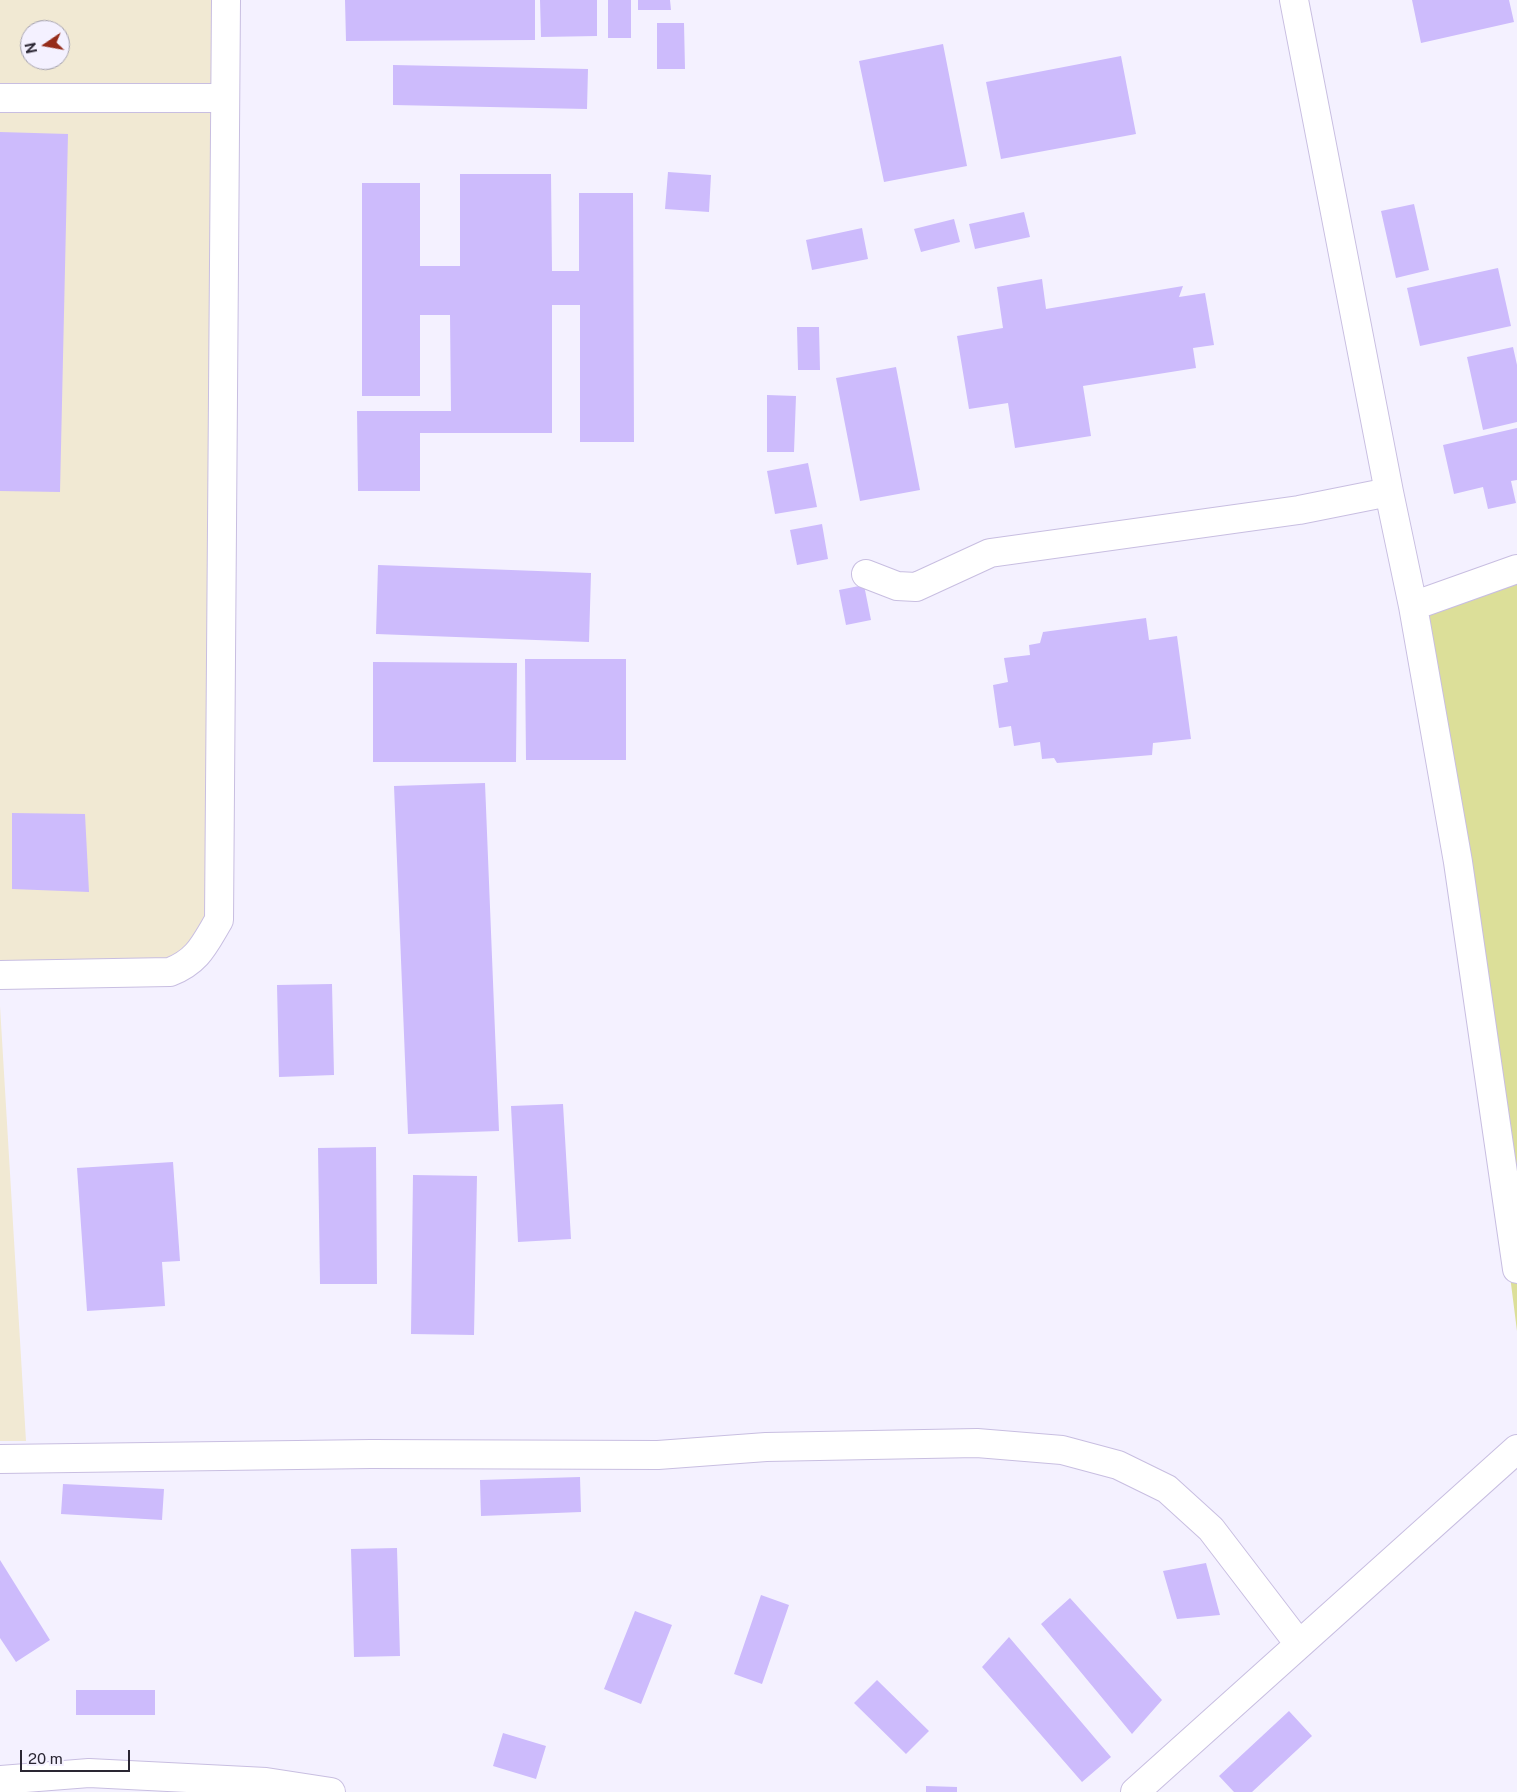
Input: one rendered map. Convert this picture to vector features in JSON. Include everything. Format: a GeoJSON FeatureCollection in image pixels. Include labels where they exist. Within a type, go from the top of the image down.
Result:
{"type":"FeatureCollection","features":[{"type":"Feature","properties":{"kind":"street"},"geometry":{"type":"LineString","coordinates":[[0,976],[170,972],[187,965],[201,950],[219,920],[226,0]]}},
{"type":"Feature","properties":{"kind":"street"},"geometry":{"type":"LineString","coordinates":[[1294,0],[1389,492],[1413,606],[1458,862],[1517,1269]]}},
{"type":"Feature","properties":{"kind":"street"},"geometry":{"type":"LineString","coordinates":[[0,98],[225,98]]}},
{"type":"Feature","properties":{"kind":"street"},"geometry":{"type":"LineString","coordinates":[[866,574],[897,586],[916,587],[990,553],[1299,510],[1389,492]]}},
{"type":"Feature","properties":{"kind":"street"},"geometry":{"type":"LineString","coordinates":[[1413,606],[1517,569]]}},
{"type":"Feature","properties":{"kind":"street"},"geometry":{"type":"LineString","coordinates":[[0,1459],[371,1454],[658,1455],[766,1448],[977,1443],[1062,1450],[1118,1464],[1167,1489],[1211,1530],[1299,1644]]}},
{"type":"Feature","properties":{"kind":"street"},"geometry":{"type":"LineString","coordinates":[[1135,1792],[1517,1449]]}},
{"type":"Feature","properties":{"kind":"street"},"geometry":{"type":"LineString","coordinates":[[0,1780],[89,1773],[266,1782],[331,1792]]}},
{"type":"Feature","properties":{"kind":"shaded area"},"geometry":{"type":"Polygon","coordinates":[[[0,0],[222,0],[213,911],[173,965],[0,968],[0,0]]]}},
{"type":"Feature","properties":{"kind":"shaded area"},"geometry":{"type":"Polygon","coordinates":[[[0,1006],[26,1441],[0,1441],[0,1006]]]}},
{"type":"Feature","properties":{"kind":"green space"},"geometry":{"type":"Polygon","coordinates":[[[1517,572],[1517,1331],[1485,1079],[1411,607],[1517,572]]]}},
{"type":"Feature","properties":{"kind":"building"},"geometry":{"type":"Polygon","coordinates":[[[345,0],[535,0],[535,40],[346,41],[345,0]]]}},
{"type":"Feature","properties":{"kind":"building"},"geometry":{"type":"Polygon","coordinates":[[[540,0],[597,0],[597,36],[541,37],[540,0]]]}},
{"type":"Feature","properties":{"kind":"building"},"geometry":{"type":"Polygon","coordinates":[[[608,0],[631,0],[631,38],[608,38],[608,0]]]}},
{"type":"Feature","properties":{"kind":"building"},"geometry":{"type":"Polygon","coordinates":[[[638,0],[670,0],[671,10],[638,10],[638,0]]]}},
{"type":"Feature","properties":{"kind":"building"},"geometry":{"type":"Polygon","coordinates":[[[1412,0],[1509,0],[1514,22],[1421,43],[1412,0]]]}},
{"type":"Feature","properties":{"kind":"building"},"geometry":{"type":"Polygon","coordinates":[[[657,23],[684,23],[685,69],[657,69],[657,23]]]}},
{"type":"Feature","properties":{"kind":"building"},"geometry":{"type":"Polygon","coordinates":[[[943,44],[967,166],[884,182],[859,61],[943,44]]]}},
{"type":"Feature","properties":{"kind":"building"},"geometry":{"type":"Polygon","coordinates":[[[1121,56],[1136,134],[1001,159],[986,82],[1121,56]]]}},
{"type":"Feature","properties":{"kind":"building"},"geometry":{"type":"Polygon","coordinates":[[[393,65],[588,69],[587,109],[393,105],[393,65]]]}},
{"type":"Feature","properties":{"kind":"building"},"geometry":{"type":"Polygon","coordinates":[[[0,132],[68,134],[60,492],[0,491],[0,132]]]}},
{"type":"Feature","properties":{"kind":"building"},"geometry":{"type":"Polygon","coordinates":[[[668,172],[711,175],[709,212],[665,209],[668,172]]]}},
{"type":"Feature","properties":{"kind":"building"},"geometry":{"type":"Polygon","coordinates":[[[460,174],[551,174],[552,271],[579,271],[579,193],[633,193],[634,442],[580,442],[580,305],[552,305],[552,433],[420,433],[420,491],[358,491],[357,411],[451,411],[450,315],[420,315],[420,396],[362,396],[362,183],[420,183],[420,266],[460,266],[460,174]]]}},
{"type":"Feature","properties":{"kind":"building"},"geometry":{"type":"Polygon","coordinates":[[[1414,204],[1429,270],[1396,278],[1381,211],[1414,204]]]}},
{"type":"Feature","properties":{"kind":"building"},"geometry":{"type":"Polygon","coordinates":[[[1024,212],[1030,237],[975,249],[969,224],[1024,212]]]}},
{"type":"Feature","properties":{"kind":"building"},"geometry":{"type":"Polygon","coordinates":[[[954,219],[960,242],[921,252],[914,229],[954,219]]]}},
{"type":"Feature","properties":{"kind":"building"},"geometry":{"type":"Polygon","coordinates":[[[862,228],[868,259],[812,270],[806,240],[862,228]]]}},
{"type":"Feature","properties":{"kind":"building"},"geometry":{"type":"Polygon","coordinates":[[[1498,268],[1511,326],[1420,346],[1407,288],[1498,268]]]}},
{"type":"Feature","properties":{"kind":"building"},"geometry":{"type":"Polygon","coordinates":[[[1042,279],[1046,309],[1183,286],[1179,297],[1205,293],[1214,345],[1193,348],[1196,368],[1083,386],[1091,436],[1015,448],[1008,403],[969,409],[957,336],[1003,328],[997,287],[1042,279]]]}},
{"type":"Feature","properties":{"kind":"building"},"geometry":{"type":"Polygon","coordinates":[[[797,327],[819,327],[820,370],[798,370],[797,327]]]}},
{"type":"Feature","properties":{"kind":"building"},"geometry":{"type":"Polygon","coordinates":[[[1513,347],[1517,365],[1517,422],[1483,430],[1467,357],[1513,347]]]}},
{"type":"Feature","properties":{"kind":"building"},"geometry":{"type":"Polygon","coordinates":[[[896,367],[920,490],[860,501],[836,378],[896,367]]]}},
{"type":"Feature","properties":{"kind":"building"},"geometry":{"type":"Polygon","coordinates":[[[767,395],[796,396],[794,452],[767,452],[767,395]]]}},
{"type":"Feature","properties":{"kind":"building"},"geometry":{"type":"Polygon","coordinates":[[[1517,428],[1517,480],[1511,481],[1516,503],[1488,509],[1483,487],[1454,494],[1443,445],[1517,428]]]}},
{"type":"Feature","properties":{"kind":"building"},"geometry":{"type":"Polygon","coordinates":[[[808,463],[817,507],[775,514],[767,471],[808,463]]]}},
{"type":"Feature","properties":{"kind":"building"},"geometry":{"type":"Polygon","coordinates":[[[822,524],[828,559],[797,565],[790,530],[822,524]]]}},
{"type":"Feature","properties":{"kind":"building"},"geometry":{"type":"Polygon","coordinates":[[[378,565],[591,573],[589,642],[376,634],[378,565]]]}},
{"type":"Feature","properties":{"kind":"building"},"geometry":{"type":"Polygon","coordinates":[[[864,585],[871,620],[846,625],[839,590],[864,585]]]}},
{"type":"Feature","properties":{"kind":"building"},"geometry":{"type":"Polygon","coordinates":[[[1146,618],[1149,640],[1177,636],[1191,739],[1153,743],[1152,755],[1057,763],[1054,758],[1042,759],[1040,742],[1014,746],[1011,726],[999,728],[993,685],[1008,682],[1004,658],[1030,655],[1029,645],[1040,643],[1043,632],[1146,618]]]}},
{"type":"Feature","properties":{"kind":"building"},"geometry":{"type":"Polygon","coordinates":[[[525,659],[626,659],[626,760],[526,760],[525,659]]]}},
{"type":"Feature","properties":{"kind":"building"},"geometry":{"type":"Polygon","coordinates":[[[373,662],[517,663],[516,762],[373,762],[373,662]]]}},
{"type":"Feature","properties":{"kind":"building"},"geometry":{"type":"Polygon","coordinates":[[[485,783],[499,1131],[408,1134],[394,786],[485,783]]]}},
{"type":"Feature","properties":{"kind":"building"},"geometry":{"type":"Polygon","coordinates":[[[12,813],[85,814],[89,892],[12,889],[12,813]]]}},
{"type":"Feature","properties":{"kind":"building"},"geometry":{"type":"Polygon","coordinates":[[[332,984],[334,1075],[279,1077],[277,985],[332,984]]]}},
{"type":"Feature","properties":{"kind":"building"},"geometry":{"type":"Polygon","coordinates":[[[563,1104],[571,1239],[518,1242],[511,1106],[563,1104]]]}},
{"type":"Feature","properties":{"kind":"building"},"geometry":{"type":"Polygon","coordinates":[[[376,1147],[377,1284],[320,1284],[318,1148],[376,1147]]]}},
{"type":"Feature","properties":{"kind":"building"},"geometry":{"type":"Polygon","coordinates":[[[173,1162],[180,1261],[162,1262],[165,1306],[87,1311],[77,1168],[173,1162]]]}},
{"type":"Feature","properties":{"kind":"building"},"geometry":{"type":"Polygon","coordinates":[[[413,1175],[477,1176],[474,1335],[411,1334],[413,1175]]]}},
{"type":"Feature","properties":{"kind":"building"},"geometry":{"type":"Polygon","coordinates":[[[580,1477],[581,1512],[481,1516],[480,1480],[580,1477]]]}},
{"type":"Feature","properties":{"kind":"building"},"geometry":{"type":"Polygon","coordinates":[[[63,1484],[164,1489],[162,1520],[61,1514],[63,1484]]]}},
{"type":"Feature","properties":{"kind":"building"},"geometry":{"type":"Polygon","coordinates":[[[397,1548],[400,1656],[354,1657],[351,1549],[397,1548]]]}},
{"type":"Feature","properties":{"kind":"building"},"geometry":{"type":"Polygon","coordinates":[[[0,1560],[50,1640],[16,1662],[0,1638],[0,1560]]]}},
{"type":"Feature","properties":{"kind":"building"},"geometry":{"type":"Polygon","coordinates":[[[1206,1563],[1220,1615],[1177,1619],[1163,1571],[1206,1563]]]}},
{"type":"Feature","properties":{"kind":"building"},"geometry":{"type":"Polygon","coordinates":[[[761,1595],[789,1605],[762,1684],[734,1674],[761,1595]]]}},
{"type":"Feature","properties":{"kind":"building"},"geometry":{"type":"Polygon","coordinates":[[[1070,1598],[1162,1700],[1132,1734],[1041,1624],[1070,1598]]]}},
{"type":"Feature","properties":{"kind":"building"},"geometry":{"type":"Polygon","coordinates":[[[635,1611],[672,1625],[641,1704],[604,1689],[635,1611]]]}},
{"type":"Feature","properties":{"kind":"building"},"geometry":{"type":"Polygon","coordinates":[[[1009,1637],[1111,1757],[1082,1782],[982,1667],[1009,1637]]]}},
{"type":"Feature","properties":{"kind":"building"},"geometry":{"type":"Polygon","coordinates":[[[877,1680],[929,1731],[906,1754],[854,1703],[877,1680]]]}},
{"type":"Feature","properties":{"kind":"building"},"geometry":{"type":"Polygon","coordinates":[[[76,1690],[155,1690],[155,1715],[76,1715],[76,1690]]]}},
{"type":"Feature","properties":{"kind":"building"},"geometry":{"type":"Polygon","coordinates":[[[1289,1711],[1312,1736],[1252,1792],[1234,1792],[1219,1776],[1289,1711]]]}},
{"type":"Feature","properties":{"kind":"building"},"geometry":{"type":"Polygon","coordinates":[[[503,1733],[546,1746],[536,1779],[493,1766],[503,1733]]]}},
{"type":"Feature","properties":{"kind":"building"},"geometry":{"type":"Polygon","coordinates":[[[926,1786],[957,1787],[957,1792],[926,1792],[926,1786]]]}}]}
